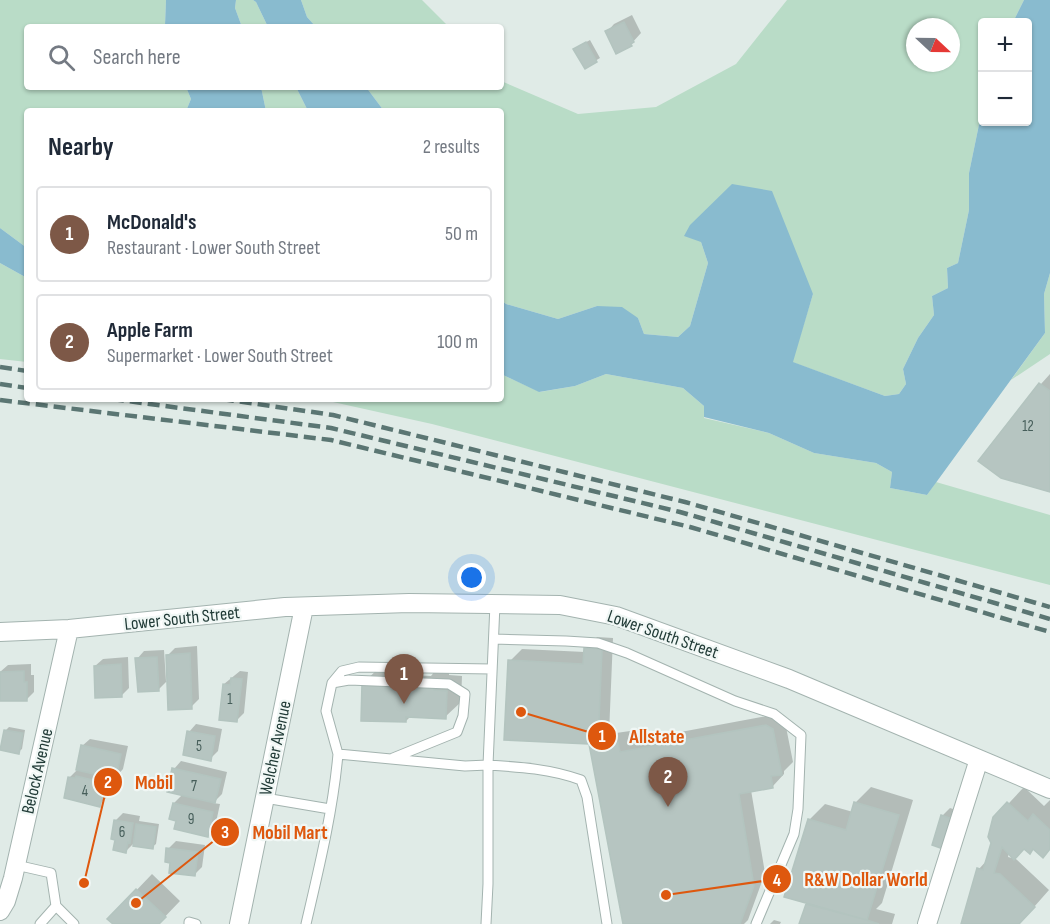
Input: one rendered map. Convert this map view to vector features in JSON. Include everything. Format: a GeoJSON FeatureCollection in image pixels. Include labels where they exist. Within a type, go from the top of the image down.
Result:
{"type":"FeatureCollection","features":[{"type":"Feature","properties":{"kind":"street","name":"Lower South Street"},"geometry":{"type":"LineString","coordinates":[[0,632],[69,629],[304,606],[409,603],[560,605],[616,616],[789,679],[1050,789]]}},
{"type":"Feature","properties":{"kind":"street","name":"Welcher Avenue"},"geometry":{"type":"LineString","coordinates":[[239,924],[304,606]]}},
{"type":"Feature","properties":{"kind":"street","name":"Belock Avenue"},"geometry":{"type":"LineString","coordinates":[[0,911],[6,901],[16,865],[69,629]]}},
{"type":"Feature","properties":{"kind":"street"},"geometry":{"type":"LineString","coordinates":[[927,924],[979,759]]}},
{"type":"Feature","properties":{"kind":"lane"},"geometry":{"type":"LineString","coordinates":[[486,924],[488,765],[495,604]]}},
{"type":"Feature","properties":{"kind":"lane"},"geometry":{"type":"LineString","coordinates":[[494,639],[566,641],[608,646],[627,652],[735,701],[774,714],[801,735],[798,808],[794,834],[756,924]]}},
{"type":"Feature","properties":{"kind":"lane"},"geometry":{"type":"LineString","coordinates":[[306,924],[325,844],[336,782],[338,754],[326,711],[332,683],[342,670],[359,667],[492,669]]}},
{"type":"Feature","properties":{"kind":"lane"},"geometry":{"type":"LineString","coordinates":[[332,683],[349,680],[449,684],[465,694],[463,716],[457,732],[391,759]]}},
{"type":"Feature","properties":{"kind":"lane"},"geometry":{"type":"LineString","coordinates":[[338,754],[465,766],[511,766],[561,773],[581,780],[586,797],[607,924]]}},
{"type":"Feature","properties":{"kind":"lane"},"geometry":{"type":"LineString","coordinates":[[265,798],[330,809]]}},
{"type":"Feature","properties":{"kind":"lane"},"geometry":{"type":"LineString","coordinates":[[16,865],[51,873],[56,906],[74,924]]}},
{"type":"Feature","properties":{"kind":"lane"},"geometry":{"type":"LineString","coordinates":[[40,924],[56,906]]}},
{"type":"Feature","properties":{"kind":"lane"},"geometry":{"type":"LineString","coordinates":[[189,924],[189,922],[196,924]]}},
{"type":"Feature","properties":{"kind":"green space"},"geometry":{"type":"Polygon","coordinates":[[[0,0],[166,0],[165,24],[24,24],[24,90],[187,90],[191,99],[187,108],[24,108],[24,246],[0,228],[0,0]]]}},
{"type":"Feature","properties":{"kind":"green space"},"geometry":{"type":"Polygon","coordinates":[[[236,0],[253,0],[267,24],[241,24],[235,8],[236,0]]]}},
{"type":"Feature","properties":{"kind":"green space"},"geometry":{"type":"Polygon","coordinates":[[[301,0],[422,0],[446,24],[313,24],[307,17],[301,0]]]}},
{"type":"Feature","properties":{"kind":"green space"},"geometry":{"type":"Polygon","coordinates":[[[787,0],[1024,0],[1015,18],[978,18],[979,126],[969,173],[969,210],[958,263],[947,268],[948,288],[932,296],[934,315],[918,338],[903,369],[906,384],[899,394],[885,396],[792,362],[813,294],[701,242],[708,263],[690,326],[678,337],[644,334],[638,318],[597,306],[558,319],[506,304],[504,302],[504,108],[382,108],[368,90],[504,90],[504,82],[578,114],[656,107],[736,64],[787,0]]]}},
{"type":"Feature","properties":{"kind":"green space"},"geometry":{"type":"Polygon","coordinates":[[[262,90],[298,90],[306,108],[265,108],[262,90]]]}},
{"type":"Feature","properties":{"kind":"green space"},"geometry":{"type":"Polygon","coordinates":[[[0,263],[24,276],[24,362],[0,359],[0,263]]]}},
{"type":"Feature","properties":{"kind":"green space"},"geometry":{"type":"Polygon","coordinates":[[[1050,273],[1050,354],[1011,380],[1045,333],[1044,294],[1050,273]]]}},
{"type":"Feature","properties":{"kind":"green space"},"geometry":{"type":"Polygon","coordinates":[[[606,374],[683,388],[704,406],[704,418],[769,433],[814,453],[876,463],[892,472],[890,488],[927,495],[936,482],[1050,515],[1050,585],[432,424],[333,402],[504,402],[504,375],[540,392],[575,386],[606,374]]]}},
{"type":"Feature","properties":{"kind":"water"},"geometry":{"type":"Polygon","coordinates":[[[166,0],[236,0],[235,8],[241,24],[165,24],[166,0]]]}},
{"type":"Feature","properties":{"kind":"water"},"geometry":{"type":"Polygon","coordinates":[[[253,0],[301,0],[307,17],[313,24],[267,24],[253,0]]]}},
{"type":"Feature","properties":{"kind":"water"},"geometry":{"type":"Polygon","coordinates":[[[1024,0],[1050,0],[1050,273],[1044,294],[1045,333],[927,495],[890,488],[892,472],[876,463],[814,453],[769,433],[704,417],[704,406],[683,388],[606,374],[575,386],[539,392],[504,375],[504,302],[558,319],[597,306],[622,307],[638,318],[644,334],[678,337],[690,326],[708,263],[701,242],[684,236],[690,225],[732,184],[772,191],[813,294],[793,362],[885,396],[899,394],[906,384],[903,369],[918,338],[934,315],[932,296],[948,288],[947,268],[958,263],[969,210],[969,173],[979,126],[1032,126],[1032,18],[1015,18],[1024,0]]]}},
{"type":"Feature","properties":{"kind":"water"},"geometry":{"type":"Polygon","coordinates":[[[187,90],[262,90],[265,108],[187,108],[191,99],[187,90]]]}},
{"type":"Feature","properties":{"kind":"water"},"geometry":{"type":"Polygon","coordinates":[[[298,90],[368,90],[382,108],[306,108],[298,90]]]}},
{"type":"Feature","properties":{"kind":"water"},"geometry":{"type":"Polygon","coordinates":[[[0,228],[24,246],[24,276],[0,263],[0,228]]]}},
{"type":"Feature","properties":{"kind":"building"},"geometry":{"type":"Polygon","coordinates":[[[624,22],[634,42],[632,46],[616,54],[605,31],[624,22]]]}},
{"type":"Feature","properties":{"kind":"building"},"geometry":{"type":"Polygon","coordinates":[[[586,42],[597,62],[585,69],[573,49],[586,42]]]}},
{"type":"Feature","properties":{"kind":"building"},"geometry":{"type":"Polygon","coordinates":[[[1039,383],[1050,391],[1050,492],[1001,478],[978,461],[1039,383]]]}},
{"type":"Feature","properties":{"kind":"building"},"geometry":{"type":"Polygon","coordinates":[[[584,648],[602,649],[598,745],[618,742],[620,752],[766,725],[773,729],[782,775],[771,776],[773,788],[739,794],[754,886],[740,924],[623,924],[589,744],[504,740],[508,660],[583,664],[584,648]]]}},
{"type":"Feature","properties":{"kind":"building"},"geometry":{"type":"Polygon","coordinates":[[[190,653],[192,709],[168,710],[166,655],[190,653]]]}},
{"type":"Feature","properties":{"kind":"building"},"geometry":{"type":"Polygon","coordinates":[[[157,657],[159,691],[138,692],[135,658],[157,657]]]}},
{"type":"Feature","properties":{"kind":"building"},"geometry":{"type":"Polygon","coordinates":[[[121,664],[122,697],[95,698],[94,666],[121,664]]]}},
{"type":"Feature","properties":{"kind":"building"},"geometry":{"type":"Polygon","coordinates":[[[24,671],[24,682],[27,682],[27,701],[0,701],[0,672],[24,671]]]}},
{"type":"Feature","properties":{"kind":"building"},"geometry":{"type":"Polygon","coordinates":[[[231,678],[242,679],[237,722],[219,720],[223,684],[230,685],[231,678]]]}},
{"type":"Feature","properties":{"kind":"building"},"geometry":{"type":"Polygon","coordinates":[[[362,683],[393,683],[392,690],[417,691],[418,686],[447,691],[446,719],[406,717],[406,722],[361,721],[362,683]]]}},
{"type":"Feature","properties":{"kind":"building"},"geometry":{"type":"Polygon","coordinates":[[[4,730],[23,733],[19,754],[0,750],[4,730]]]}},
{"type":"Feature","properties":{"kind":"building"},"geometry":{"type":"Polygon","coordinates":[[[187,731],[215,736],[211,761],[183,755],[187,731]]]}},
{"type":"Feature","properties":{"kind":"building"},"geometry":{"type":"Polygon","coordinates":[[[81,745],[121,754],[116,779],[76,770],[81,745]]]}},
{"type":"Feature","properties":{"kind":"building"},"geometry":{"type":"Polygon","coordinates":[[[172,768],[221,779],[215,803],[167,792],[172,768]]]}},
{"type":"Feature","properties":{"kind":"building"},"geometry":{"type":"Polygon","coordinates":[[[76,776],[105,783],[100,807],[64,798],[68,777],[75,778],[76,776]]]}},
{"type":"Feature","properties":{"kind":"building"},"geometry":{"type":"Polygon","coordinates":[[[854,802],[899,815],[867,920],[784,897],[808,819],[846,830],[854,802]]]}},
{"type":"Feature","properties":{"kind":"building"},"geometry":{"type":"Polygon","coordinates":[[[1007,802],[1028,821],[1033,814],[1050,830],[1050,849],[1043,858],[1033,849],[1030,854],[1024,849],[1014,860],[1002,847],[994,873],[1000,874],[1035,907],[1019,924],[961,924],[977,868],[983,870],[991,843],[988,837],[993,817],[1007,802]]]}},
{"type":"Feature","properties":{"kind":"building"},"geometry":{"type":"Polygon","coordinates":[[[173,803],[213,812],[208,837],[174,829],[176,821],[169,819],[173,803]]]}},
{"type":"Feature","properties":{"kind":"building"},"geometry":{"type":"Polygon","coordinates":[[[941,815],[955,820],[946,850],[932,845],[941,815]]]}},
{"type":"Feature","properties":{"kind":"building"},"geometry":{"type":"Polygon","coordinates":[[[114,820],[133,823],[126,853],[113,850],[115,840],[111,839],[114,820]]]}},
{"type":"Feature","properties":{"kind":"building"},"geometry":{"type":"Polygon","coordinates":[[[136,824],[156,827],[153,849],[133,846],[136,824]]]}},
{"type":"Feature","properties":{"kind":"building"},"geometry":{"type":"Polygon","coordinates":[[[166,848],[198,852],[195,876],[169,873],[170,863],[165,862],[166,848]]]}},
{"type":"Feature","properties":{"kind":"building"},"geometry":{"type":"Polygon","coordinates":[[[136,889],[166,917],[159,924],[113,924],[107,919],[136,889]]]}},
{"type":"Feature","properties":{"kind":"building"},"geometry":{"type":"Polygon","coordinates":[[[806,904],[867,920],[879,924],[799,924],[806,904]]]}},
{"type":"Feature","properties":{"kind":"railway"},"geometry":{"type":"LineString","coordinates":[[0,367],[24,371]]}},
{"type":"Feature","properties":{"kind":"railway"},"geometry":{"type":"LineString","coordinates":[[0,384],[24,388]]}},
{"type":"Feature","properties":{"kind":"railway"},"geometry":{"type":"LineString","coordinates":[[0,400],[331,440],[690,527],[1050,632]]}},
{"type":"Feature","properties":{"kind":"railway"},"geometry":{"type":"LineString","coordinates":[[135,402],[331,428],[680,512],[1050,619]]}},
{"type":"Feature","properties":{"kind":"railway"},"geometry":{"type":"LineString","coordinates":[[243,402],[333,415],[685,502],[1050,607]]}},
{"type":"Feature","properties":{"kind":"place","name":"McDonald's"},"geometry":{"type":"Point","coordinates":[404,704]}},
{"type":"Feature","properties":{"kind":"place","name":"Allstate"},"geometry":{"type":"Point","coordinates":[521,712]}},
{"type":"Feature","properties":{"kind":"place","name":"Apple Farm"},"geometry":{"type":"Point","coordinates":[668,807]}},
{"type":"Feature","properties":{"kind":"place","name":"Mobil"},"geometry":{"type":"Point","coordinates":[84,883]}},
{"type":"Feature","properties":{"kind":"place","name":"R&W Dollar World"},"geometry":{"type":"Point","coordinates":[666,895]}},
{"type":"Feature","properties":{"kind":"place","name":"Mobil Mart"},"geometry":{"type":"Point","coordinates":[136,903]}}]}
